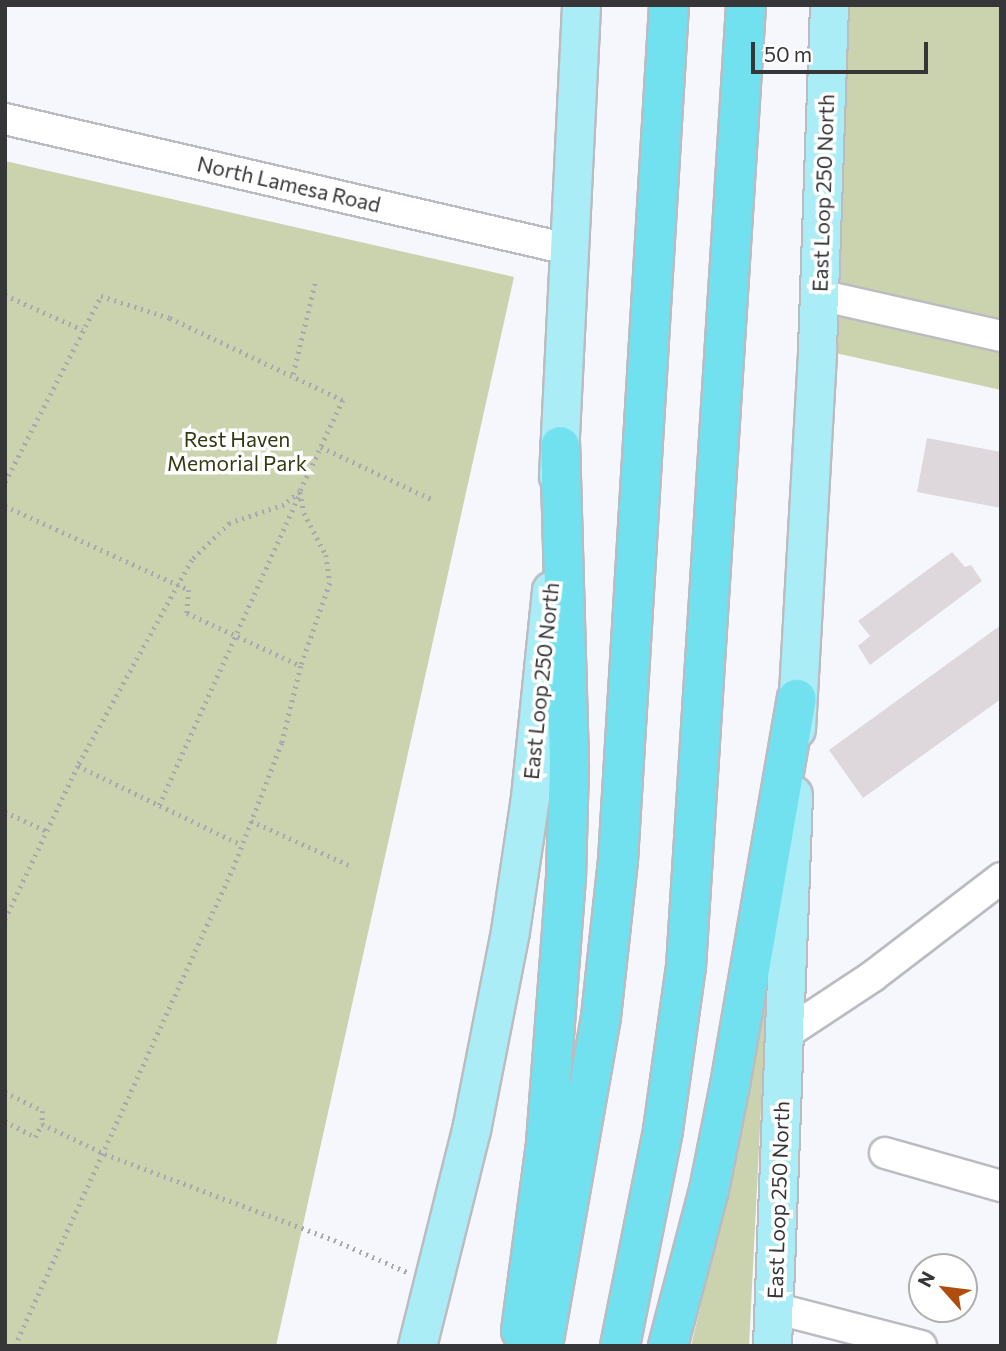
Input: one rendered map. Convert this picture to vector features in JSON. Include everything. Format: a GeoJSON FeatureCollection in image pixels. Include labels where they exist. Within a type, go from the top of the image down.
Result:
{"type":"FeatureCollection","features":[{"type":"Feature","properties":{"kind":"highway"},"geometry":{"type":"LineString","coordinates":[[543,1346],[601,1017],[618,861],[670,5]]}},
{"type":"Feature","properties":{"kind":"highway"},"geometry":{"type":"LineString","coordinates":[[620,1346],[663,1130],[686,967],[747,5]]}},
{"type":"Feature","properties":{"kind":"highway"},"geometry":{"type":"LineString","coordinates":[[518,1346],[546,1143],[566,879],[569,763],[560,446]]}},
{"type":"Feature","properties":{"kind":"highway"},"geometry":{"type":"LineString","coordinates":[[668,1346],[730,1086],[797,699]]}},
{"type":"Feature","properties":{"kind":"main road","name":"East Loop 250 North"},"geometry":{"type":"LineString","coordinates":[[417,1346],[435,1284],[471,1130],[510,931],[547,630],[572,250],[581,5]]}},
{"type":"Feature","properties":{"kind":"main road","name":"East Loop 250 North"},"geometry":{"type":"LineString","coordinates":[[772,1346],[797,699],[819,295],[829,5]]}},
{"type":"Feature","properties":{"kind":"street","name":"North Lamesa Road"},"geometry":{"type":"LineString","coordinates":[[5,119],[572,250]]}},
{"type":"Feature","properties":{"kind":"street"},"geometry":{"type":"LineString","coordinates":[[819,295],[1001,336]]}},
{"type":"Feature","properties":{"kind":"street"},"geometry":{"type":"LineString","coordinates":[[784,1035],[873,976],[1001,878]]}},
{"type":"Feature","properties":{"kind":"street"},"geometry":{"type":"LineString","coordinates":[[885,1153],[1001,1186]]}},
{"type":"Feature","properties":{"kind":"street"},"geometry":{"type":"LineString","coordinates":[[774,1308],[921,1346]]}},
{"type":"Feature","properties":{"kind":"path"},"geometry":{"type":"LineString","coordinates":[[293,374],[315,283]]}},
{"type":"Feature","properties":{"kind":"path"},"geometry":{"type":"LineString","coordinates":[[5,295],[83,330]]}},
{"type":"Feature","properties":{"kind":"path"},"geometry":{"type":"LineString","coordinates":[[5,482],[101,296],[170,318],[343,400],[159,805]]}},
{"type":"Feature","properties":{"kind":"path"},"geometry":{"type":"LineString","coordinates":[[321,447],[435,501]]}},
{"type":"Feature","properties":{"kind":"path"},"geometry":{"type":"LineString","coordinates":[[5,920],[78,766],[192,560],[230,523],[284,505],[300,492]]}},
{"type":"Feature","properties":{"kind":"path"},"geometry":{"type":"LineString","coordinates":[[15,1346],[105,1154],[242,845],[282,743],[301,666],[331,583],[326,555],[303,513],[300,492]]}},
{"type":"Feature","properties":{"kind":"path"},"geometry":{"type":"LineString","coordinates":[[5,506],[189,590],[187,613],[301,666]]}},
{"type":"Feature","properties":{"kind":"path"},"geometry":{"type":"LineString","coordinates":[[78,766],[242,845]]}},
{"type":"Feature","properties":{"kind":"path"},"geometry":{"type":"LineString","coordinates":[[5,812],[47,831]]}},
{"type":"Feature","properties":{"kind":"path"},"geometry":{"type":"LineString","coordinates":[[251,821],[351,866]]}},
{"type":"Feature","properties":{"kind":"path"},"geometry":{"type":"LineString","coordinates":[[5,1092],[43,1111],[35,1136],[5,1121]]}},
{"type":"Feature","properties":{"kind":"path"},"geometry":{"type":"LineString","coordinates":[[41,1124],[105,1154],[334,1240],[435,1284]]}},
{"type":"Feature","properties":{"kind":"green space"},"geometry":{"type":"Polygon","coordinates":[[[849,5],[1001,5],[1001,390],[831,352],[849,5]]]}},
{"type":"Feature","properties":{"kind":"green space","name":"Rest Haven Memorial Park"},"geometry":{"type":"Polygon","coordinates":[[[5,161],[514,277],[276,1346],[5,1346],[5,161]]]}},
{"type":"Feature","properties":{"kind":"green space"},"geometry":{"type":"Polygon","coordinates":[[[757,1009],[766,1009],[749,1346],[691,1346],[727,1197],[757,1009]]]}},
{"type":"Feature","properties":{"kind":"building"},"geometry":{"type":"Polygon","coordinates":[[[927,438],[1001,452],[1001,508],[917,492],[927,438]]]}},
{"type":"Feature","properties":{"kind":"building"},"geometry":{"type":"Polygon","coordinates":[[[952,552],[965,567],[971,565],[982,581],[870,665],[858,646],[870,636],[858,621],[952,552]]]}},
{"type":"Feature","properties":{"kind":"building"},"geometry":{"type":"Polygon","coordinates":[[[1001,625],[1001,699],[863,798],[829,750],[1001,625]]]}}]}
